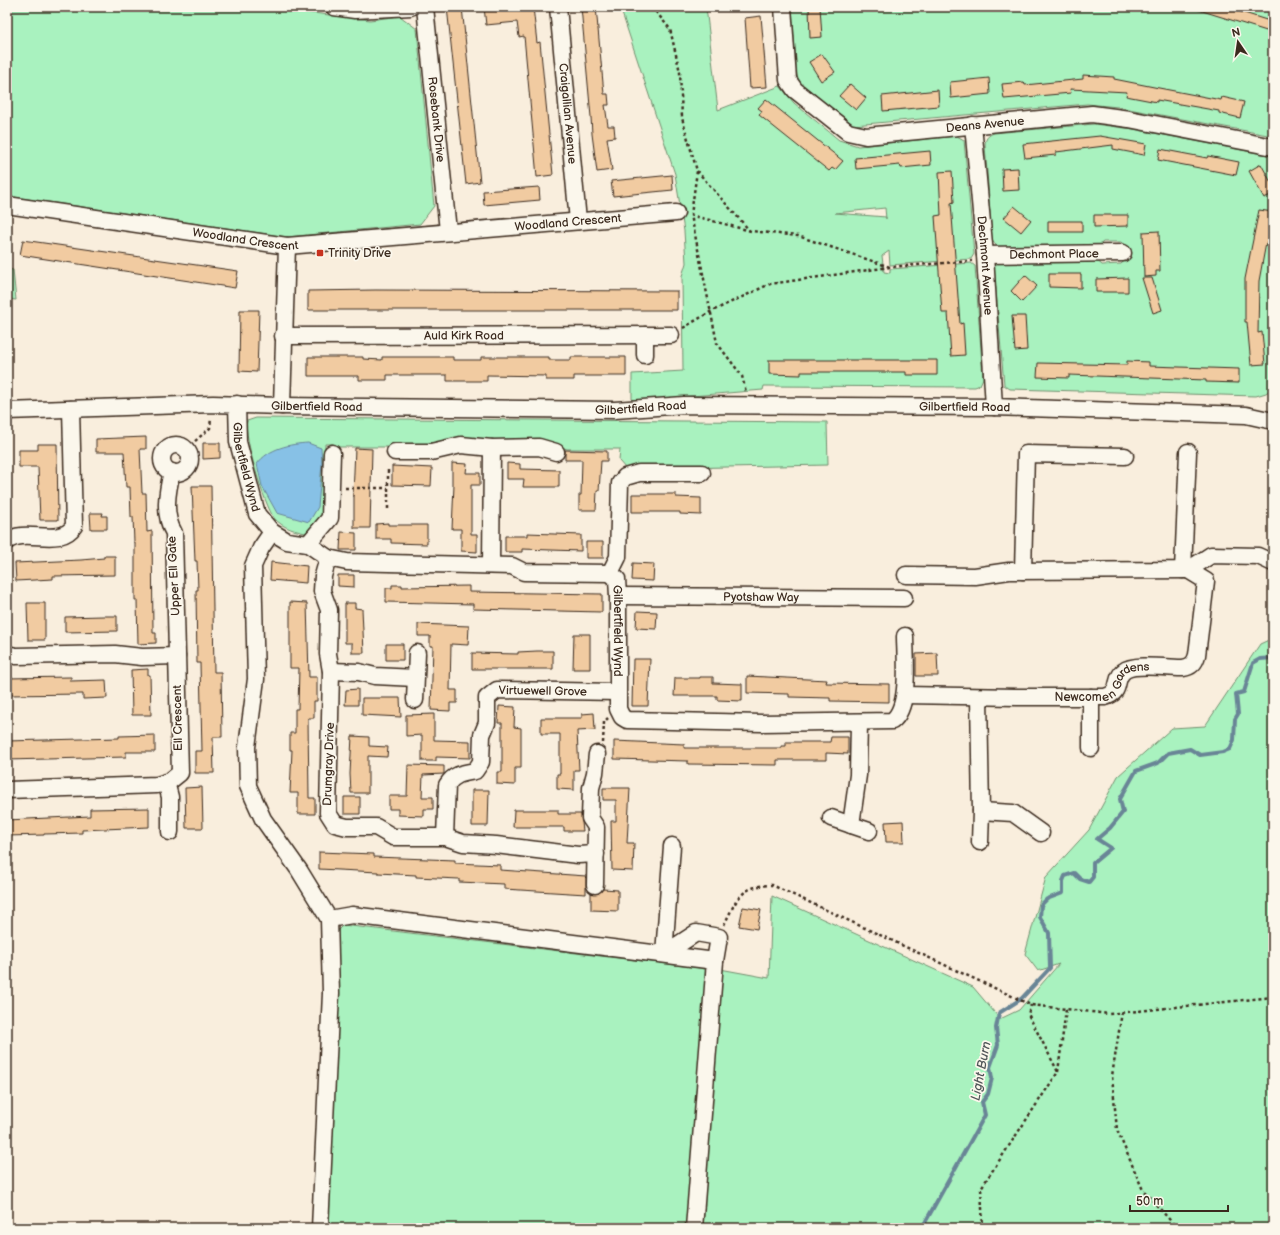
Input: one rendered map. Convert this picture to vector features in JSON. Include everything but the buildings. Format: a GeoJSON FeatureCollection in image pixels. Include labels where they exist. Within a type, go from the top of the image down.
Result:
{"type":"FeatureCollection","features":[{"type":"Feature","properties":{"kind":"street"},"geometry":{"type":"LineString","coordinates":[[334,7],[355,10],[412,7]]}},
{"type":"Feature","properties":{"kind":"street","name":"Rosebank Drive"},"geometry":{"type":"LineString","coordinates":[[425,7],[448,231]]}},
{"type":"Feature","properties":{"kind":"street","name":"Craigallian Avenue"},"geometry":{"type":"LineString","coordinates":[[558,7],[578,221]]}},
{"type":"Feature","properties":{"kind":"street","name":"Deans Avenue"},"geometry":{"type":"LineString","coordinates":[[783,7],[788,80],[794,90],[848,132],[866,136],[1092,114],[1129,118],[1273,147]]}},
{"type":"Feature","properties":{"kind":"street","name":"Dechmont Avenue"},"geometry":{"type":"LineString","coordinates":[[973,125],[985,255],[994,407]]}},
{"type":"Feature","properties":{"kind":"street","name":"Woodland Crescent"},"geometry":{"type":"LineString","coordinates":[[7,205],[287,246],[448,231],[684,214]]}},
{"type":"Feature","properties":{"kind":"street"},"geometry":{"type":"LineString","coordinates":[[282,406],[287,246]]}},
{"type":"Feature","properties":{"kind":"street","name":"Dechmont Place"},"geometry":{"type":"LineString","coordinates":[[985,255],[1123,253]]}},
{"type":"Feature","properties":{"kind":"street"},"geometry":{"type":"LineString","coordinates":[[645,335],[645,355]]}},
{"type":"Feature","properties":{"kind":"street","name":"Auld Kirk Road"},"geometry":{"type":"LineString","coordinates":[[283,336],[671,335]]}},
{"type":"Feature","properties":{"kind":"street","name":"Gilbertfield Road"},"geometry":{"type":"LineString","coordinates":[[7,411],[237,404],[282,406],[615,410],[684,405],[994,407],[1246,415],[1273,421]]}},
{"type":"Feature","properties":{"kind":"street","name":"Gilbertfield Wynd"},"geometry":{"type":"LineString","coordinates":[[237,404],[238,442],[257,514],[272,532],[287,541],[308,544],[328,558],[347,562],[491,565],[512,566],[524,572],[610,573],[617,579],[619,713],[627,720],[859,723],[892,721],[898,717],[905,695],[905,636]]}},
{"type":"Feature","properties":{"kind":"street"},"geometry":{"type":"LineString","coordinates":[[7,541],[16,537],[61,536],[68,533],[74,526],[71,409]]}},
{"type":"Feature","properties":{"kind":"street"},"geometry":{"type":"LineString","coordinates":[[176,444],[186,449],[191,458],[188,466],[181,472],[172,472],[164,466],[162,457],[166,448],[176,444]]}},
{"type":"Feature","properties":{"kind":"street"},"geometry":{"type":"LineString","coordinates":[[395,452],[431,452],[461,445],[492,448],[539,447],[556,452]]}},
{"type":"Feature","properties":{"kind":"street"},"geometry":{"type":"LineString","coordinates":[[491,565],[492,448]]}},
{"type":"Feature","properties":{"kind":"street"},"geometry":{"type":"LineString","coordinates":[[1186,570],[1188,452]]}},
{"type":"Feature","properties":{"kind":"street"},"geometry":{"type":"LineString","coordinates":[[308,544],[330,518],[332,453]]}},
{"type":"Feature","properties":{"kind":"street"},"geometry":{"type":"LineString","coordinates":[[1023,571],[1026,454],[1125,456]]}},
{"type":"Feature","properties":{"kind":"street","name":"Upper Ell Gate"},"geometry":{"type":"LineString","coordinates":[[172,472],[168,490],[168,524],[174,533],[177,656]]}},
{"type":"Feature","properties":{"kind":"street"},"geometry":{"type":"LineString","coordinates":[[610,573],[618,557],[620,483],[625,476],[639,473],[702,473]]}},
{"type":"Feature","properties":{"kind":"street"},"geometry":{"type":"LineString","coordinates":[[272,532],[261,548],[253,566],[256,679],[247,747],[248,786],[263,819],[299,870],[329,919],[331,993],[320,1228]]}},
{"type":"Feature","properties":{"kind":"street"},"geometry":{"type":"LineString","coordinates":[[906,575],[975,576],[1009,571],[1186,570],[1211,555],[1258,556],[1273,563]]}},
{"type":"Feature","properties":{"kind":"street","name":"Drumgray Drive"},"geometry":{"type":"LineString","coordinates":[[328,558],[323,576],[322,591],[329,610],[328,654],[331,671],[328,813],[335,824],[347,827],[376,827],[393,837],[445,837],[463,843],[578,854],[596,854]]}},
{"type":"Feature","properties":{"kind":"street","name":"Newcomen Gardens"},"geometry":{"type":"LineString","coordinates":[[905,695],[979,697],[1105,697],[1117,689],[1121,673],[1129,668],[1183,668],[1193,664],[1197,655],[1206,581],[1186,570]]}},
{"type":"Feature","properties":{"kind":"street","name":"Pyotshaw Way"},"geometry":{"type":"LineString","coordinates":[[618,596],[904,598]]}},
{"type":"Feature","properties":{"kind":"street"},"geometry":{"type":"LineString","coordinates":[[415,700],[417,653]]}},
{"type":"Feature","properties":{"kind":"street"},"geometry":{"type":"LineString","coordinates":[[7,654],[16,656],[115,654],[142,657],[177,656]]}},
{"type":"Feature","properties":{"kind":"street","name":"Ell Crescent"},"geometry":{"type":"LineString","coordinates":[[166,782],[180,773],[177,656]]}},
{"type":"Feature","properties":{"kind":"street"},"geometry":{"type":"LineString","coordinates":[[331,671],[359,672],[375,676],[415,678]]}},
{"type":"Feature","properties":{"kind":"street","name":"Virtuewell Grove"},"geometry":{"type":"LineString","coordinates":[[445,837],[447,784],[458,774],[474,771],[481,762],[482,735],[487,723],[487,698],[490,694],[497,690],[618,692]]}},
{"type":"Feature","properties":{"kind":"street"},"geometry":{"type":"LineString","coordinates":[[979,697],[981,811],[980,842]]}},
{"type":"Feature","properties":{"kind":"street"},"geometry":{"type":"LineString","coordinates":[[1091,697],[1091,748]]}},
{"type":"Feature","properties":{"kind":"street"},"geometry":{"type":"LineString","coordinates":[[851,825],[858,776],[859,723]]}},
{"type":"Feature","properties":{"kind":"street"},"geometry":{"type":"LineString","coordinates":[[595,885],[596,827],[590,818],[592,788],[596,773],[597,754]]}},
{"type":"Feature","properties":{"kind":"street"},"geometry":{"type":"LineString","coordinates":[[7,790],[157,785],[166,782],[170,797],[170,832]]}},
{"type":"Feature","properties":{"kind":"street"},"geometry":{"type":"LineString","coordinates":[[981,811],[1013,813],[1041,833]]}},
{"type":"Feature","properties":{"kind":"street"},"geometry":{"type":"LineString","coordinates":[[831,818],[869,831]]}},
{"type":"Feature","properties":{"kind":"street"},"geometry":{"type":"LineString","coordinates":[[664,954],[672,846]]}},
{"type":"Feature","properties":{"kind":"street"},"geometry":{"type":"LineString","coordinates":[[329,919],[352,915],[715,961]]}},
{"type":"Feature","properties":{"kind":"street"},"geometry":{"type":"LineString","coordinates":[[664,954],[696,933],[718,937],[694,1228]]}},
{"type":"Feature","properties":{"kind":"path"},"geometry":{"type":"LineString","coordinates":[[652,7],[670,29],[680,72],[682,118],[697,171],[750,231]]}},
{"type":"Feature","properties":{"kind":"path"},"geometry":{"type":"LineString","coordinates":[[697,171],[684,214],[717,343],[742,376],[750,406]]}},
{"type":"Feature","properties":{"kind":"path"},"geometry":{"type":"LineString","coordinates":[[684,214],[750,231],[798,236],[890,267]]}},
{"type":"Feature","properties":{"kind":"path"},"geometry":{"type":"LineString","coordinates":[[671,335],[710,312],[770,284],[890,267],[972,261],[985,255]]}},
{"type":"Feature","properties":{"kind":"path"},"geometry":{"type":"LineString","coordinates":[[186,449],[210,428],[211,414]]}},
{"type":"Feature","properties":{"kind":"path"},"geometry":{"type":"LineString","coordinates":[[388,468],[388,509]]}},
{"type":"Feature","properties":{"kind":"path"},"geometry":{"type":"LineString","coordinates":[[332,488],[388,488]]}},
{"type":"Feature","properties":{"kind":"path"},"geometry":{"type":"LineString","coordinates":[[718,937],[738,897],[758,885],[772,886],[1031,1005],[1109,1014],[1273,997]]}},
{"type":"Feature","properties":{"kind":"path"},"geometry":{"type":"LineString","coordinates":[[1031,1005],[1028,1014],[1058,1072]]}},
{"type":"Feature","properties":{"kind":"path"},"geometry":{"type":"LineString","coordinates":[[983,1228],[981,1188],[1058,1072],[1066,1009]]}},
{"type":"Feature","properties":{"kind":"path"},"geometry":{"type":"LineString","coordinates":[[1122,1012],[1112,1076],[1117,1130],[1143,1190],[1177,1228]]}},
{"type":"Feature","properties":{"kind":"green space"},"geometry":{"type":"Polygon","coordinates":[[[7,7],[264,7],[370,20],[400,16],[417,29],[434,206],[420,224],[287,237],[7,196],[7,7]]]}},
{"type":"Feature","properties":{"kind":"green space"},"geometry":{"type":"Polygon","coordinates":[[[620,7],[706,7],[718,110],[780,86],[794,103],[839,140],[858,146],[957,136],[964,140],[974,254],[971,259],[890,265],[889,251],[882,256],[884,272],[890,273],[890,269],[971,263],[975,266],[983,378],[980,385],[975,387],[764,386],[763,390],[632,401],[632,374],[683,371],[682,276],[686,263],[684,231],[675,174],[620,7]],[[885,208],[835,213],[886,217],[885,208]]]}},
{"type":"Feature","properties":{"kind":"green space"},"geometry":{"type":"Polygon","coordinates":[[[792,7],[1266,7],[1273,9],[1273,136],[1118,107],[1087,104],[854,125],[800,83],[797,75],[792,7]]]}},
{"type":"Feature","properties":{"kind":"green space"},"geometry":{"type":"Polygon","coordinates":[[[1094,124],[1133,129],[1273,156],[1273,388],[1266,393],[1256,396],[1010,389],[1004,385],[994,266],[996,262],[1096,260],[1102,265],[1121,264],[1129,257],[1129,249],[1121,242],[1103,242],[1097,247],[997,247],[992,239],[985,145],[987,138],[994,133],[1094,124]]]}},
{"type":"Feature","properties":{"kind":"green space"},"geometry":{"type":"Polygon","coordinates":[[[7,269],[13,270],[16,300],[7,299],[7,269]]]}},
{"type":"Feature","properties":{"kind":"green space"},"geometry":{"type":"Polygon","coordinates":[[[256,418],[827,422],[828,465],[626,469],[619,461],[620,449],[567,449],[561,447],[339,447],[334,444],[325,444],[324,518],[310,534],[295,531],[282,525],[274,518],[270,511],[260,486],[248,441],[247,421],[256,418]]]}},
{"type":"Feature","properties":{"kind":"green space"},"geometry":{"type":"Polygon","coordinates":[[[1273,638],[1273,1228],[703,1228],[720,969],[769,978],[772,896],[973,987],[1000,1019],[1019,1010],[1059,964],[1038,971],[1025,954],[1046,877],[1089,830],[1118,776],[1172,728],[1205,726],[1260,644],[1273,638]]]}},
{"type":"Feature","properties":{"kind":"green space"},"geometry":{"type":"Polygon","coordinates":[[[343,925],[709,969],[688,1228],[329,1228],[337,931],[343,925]]]}},
{"type":"Feature","properties":{"kind":"water"},"geometry":{"type":"Polygon","coordinates":[[[308,443],[321,448],[322,464],[318,507],[309,522],[277,513],[262,486],[257,464],[268,454],[280,448],[294,444],[308,443]]]}},
{"type":"Feature","properties":{"kind":"waterway","name":"Light Burn"},"geometry":{"type":"LineString","coordinates":[[922,1228],[985,1115],[982,1102],[988,1094],[992,1078],[990,1067],[998,1045],[996,1028],[999,1013],[1021,999],[1050,968],[1049,933],[1040,917],[1041,905],[1047,899],[1063,893],[1063,881],[1065,876],[1074,873],[1080,879],[1089,882],[1093,877],[1093,863],[1111,848],[1097,839],[1110,828],[1123,812],[1120,799],[1136,771],[1158,763],[1168,753],[1190,749],[1200,755],[1223,752],[1230,749],[1234,740],[1235,719],[1238,714],[1236,694],[1244,692],[1253,663],[1260,659],[1273,658]]}},
{"type":"Feature","properties":{"kind":"place","name":"Trinity Drive"},"geometry":{"type":"Point","coordinates":[320,253]}}]}
